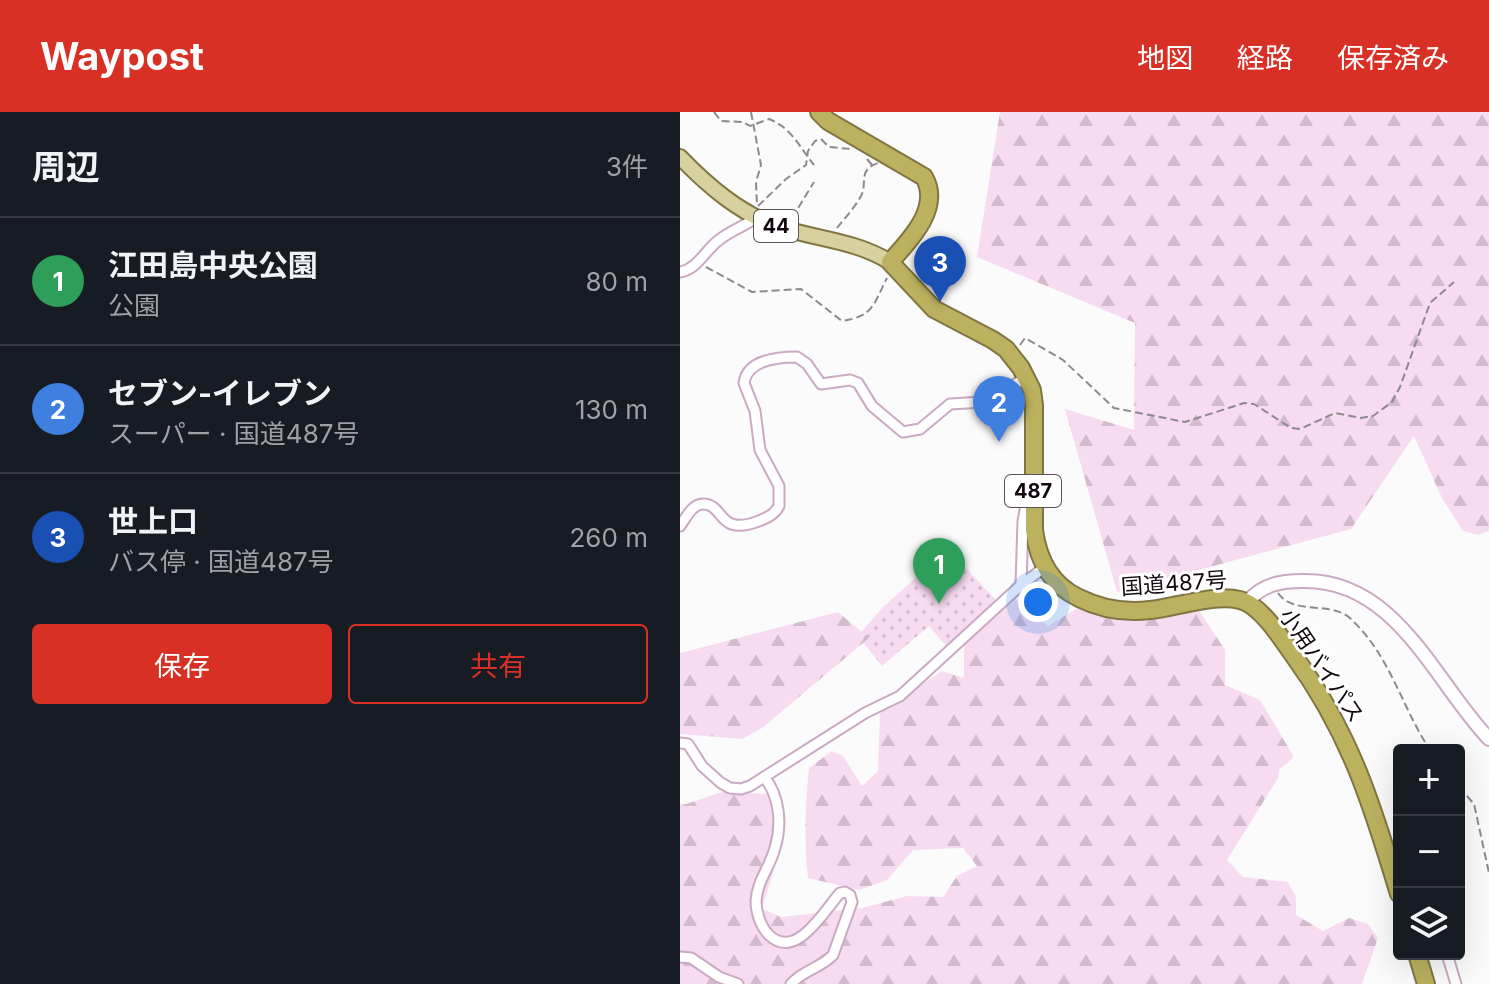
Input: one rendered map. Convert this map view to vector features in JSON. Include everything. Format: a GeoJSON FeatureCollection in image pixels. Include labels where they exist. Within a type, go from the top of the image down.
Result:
{"type":"FeatureCollection","features":[{"type":"Feature","properties":{"kind":"highway"},"geometry":{"type":"LineString","coordinates":[[820,113],[924,177],[930,191],[928,208],[918,228],[892,264]]}},
{"type":"Feature","properties":{"kind":"highway","name":"国道487号"},"geometry":{"type":"LineString","coordinates":[[892,264],[934,309],[993,340],[1014,357],[1026,378],[1034,405],[1036,545],[1045,567],[1070,594],[1113,610],[1150,610],[1218,599],[1247,602]]}},
{"type":"Feature","properties":{"kind":"highway","name":"小用バイパス"},"geometry":{"type":"LineString","coordinates":[[1247,602],[1265,615],[1335,718],[1368,794],[1397,888]]}},
{"type":"Feature","properties":{"kind":"highway"},"geometry":{"type":"LineString","coordinates":[[1419,960],[1426,984]]}},
{"type":"Feature","properties":{"kind":"main road","name":"44"},"geometry":{"type":"LineString","coordinates":[[680,157],[713,190],[787,229],[863,248],[892,264]]}},
{"type":"Feature","properties":{"kind":"street"},"geometry":{"type":"LineString","coordinates":[[680,272],[689,270],[719,240],[756,212]]}},
{"type":"Feature","properties":{"kind":"street"},"geometry":{"type":"LineString","coordinates":[[680,526],[694,507],[701,504],[707,505],[731,525],[744,527],[769,517],[779,506],[779,486],[760,450],[755,411],[744,383],[748,370],[755,364],[797,357],[807,364],[821,384],[850,380],[858,383],[872,406],[903,432],[920,429],[950,404],[983,402],[1026,378]]}},
{"type":"Feature","properties":{"kind":"street"},"geometry":{"type":"LineString","coordinates":[[1021,585],[1024,506],[1033,479]]}},
{"type":"Feature","properties":{"kind":"street"},"geometry":{"type":"LineString","coordinates":[[680,743],[688,744],[702,766],[730,788],[741,789],[865,713],[900,696],[1021,585],[1045,567]]}},
{"type":"Feature","properties":{"kind":"street"},"geometry":{"type":"LineString","coordinates":[[1247,602],[1254,594],[1272,584],[1319,580],[1342,585],[1363,595],[1384,609],[1406,632],[1489,739]]}},
{"type":"Feature","properties":{"kind":"street"},"geometry":{"type":"LineString","coordinates":[[764,777],[773,788],[778,809],[775,848],[760,882],[756,902],[759,919],[768,934],[778,941],[795,941],[808,933],[840,893],[850,895],[852,902],[833,955],[827,962],[799,974],[791,984]]}},
{"type":"Feature","properties":{"kind":"street"},"geometry":{"type":"LineString","coordinates":[[680,957],[691,958],[719,977],[738,984]]}},
{"type":"Feature","properties":{"kind":"street"},"geometry":{"type":"LineString","coordinates":[[1449,960],[1456,984]]}},
{"type":"Feature","properties":{"kind":"path"},"geometry":{"type":"LineString","coordinates":[[714,112],[721,121],[743,122],[752,126],[769,119],[776,122],[795,136],[814,165]]}},
{"type":"Feature","properties":{"kind":"path"},"geometry":{"type":"LineString","coordinates":[[751,112],[761,165],[756,182],[756,212]]}},
{"type":"Feature","properties":{"kind":"path"},"geometry":{"type":"LineString","coordinates":[[756,212],[786,179],[806,165],[815,141],[821,139],[829,147],[859,152]]}},
{"type":"Feature","properties":{"kind":"path"},"geometry":{"type":"LineString","coordinates":[[829,239],[862,195],[862,182],[872,165],[888,155]]}},
{"type":"Feature","properties":{"kind":"path"},"geometry":{"type":"LineString","coordinates":[[867,159],[872,165]]}},
{"type":"Feature","properties":{"kind":"path"},"geometry":{"type":"LineString","coordinates":[[787,229],[814,182]]}},
{"type":"Feature","properties":{"kind":"path"},"geometry":{"type":"LineString","coordinates":[[696,263],[752,292],[801,289],[842,321],[861,318],[868,313],[892,264]]}},
{"type":"Feature","properties":{"kind":"path"},"geometry":{"type":"LineString","coordinates":[[1014,357],[1025,338],[1063,360],[1114,408],[1185,422],[1244,403],[1254,404],[1291,428],[1300,429],[1335,413],[1361,418],[1373,416],[1392,402],[1430,303],[1454,282]]}},
{"type":"Feature","properties":{"kind":"path"},"geometry":{"type":"LineString","coordinates":[[1272,584],[1281,598],[1293,605],[1333,609],[1349,616],[1382,655],[1426,744]]}},
{"type":"Feature","properties":{"kind":"path"},"geometry":{"type":"LineString","coordinates":[[1465,794],[1474,804],[1489,873]]}},
{"type":"Feature","properties":{"kind":"green space"},"geometry":{"type":"Polygon","coordinates":[[[1000,112],[1489,112],[1489,531],[1478,535],[1463,531],[1442,498],[1414,436],[1351,529],[1117,592],[1065,409],[1134,430],[1135,323],[977,257],[1000,112]]]}},
{"type":"Feature","properties":{"kind":"green space"},"geometry":{"type":"Polygon","coordinates":[[[948,549],[997,601],[947,647],[929,626],[882,666],[858,636],[882,608],[948,549]]]}},
{"type":"Feature","properties":{"kind":"green space"},"geometry":{"type":"Polygon","coordinates":[[[1015,599],[1048,626],[1081,606],[1134,615],[1200,612],[1225,650],[1225,685],[1260,700],[1294,757],[1279,770],[1278,778],[1227,860],[1243,877],[1288,882],[1296,897],[1296,915],[1323,931],[1349,918],[1368,924],[1378,938],[1362,984],[680,984],[680,804],[722,792],[770,794],[783,812],[784,836],[762,909],[781,917],[862,908],[907,896],[943,897],[957,876],[977,866],[963,848],[913,850],[887,880],[859,890],[808,878],[806,823],[809,768],[832,751],[843,756],[862,786],[878,771],[880,713],[942,671],[964,678],[964,645],[1015,599]]]}},
{"type":"Feature","properties":{"kind":"green space"},"geometry":{"type":"Polygon","coordinates":[[[838,612],[869,638],[762,728],[742,739],[680,734],[680,653],[838,612]]]}},
{"type":"Feature","properties":{"kind":"place","name":"世上口"},"geometry":{"type":"Point","coordinates":[940,302]}},
{"type":"Feature","properties":{"kind":"place","name":"セブン-イレブン"},"geometry":{"type":"Point","coordinates":[999,442]}},
{"type":"Feature","properties":{"kind":"place","name":"江田島中央公園"},"geometry":{"type":"Point","coordinates":[939,604]}}]}
